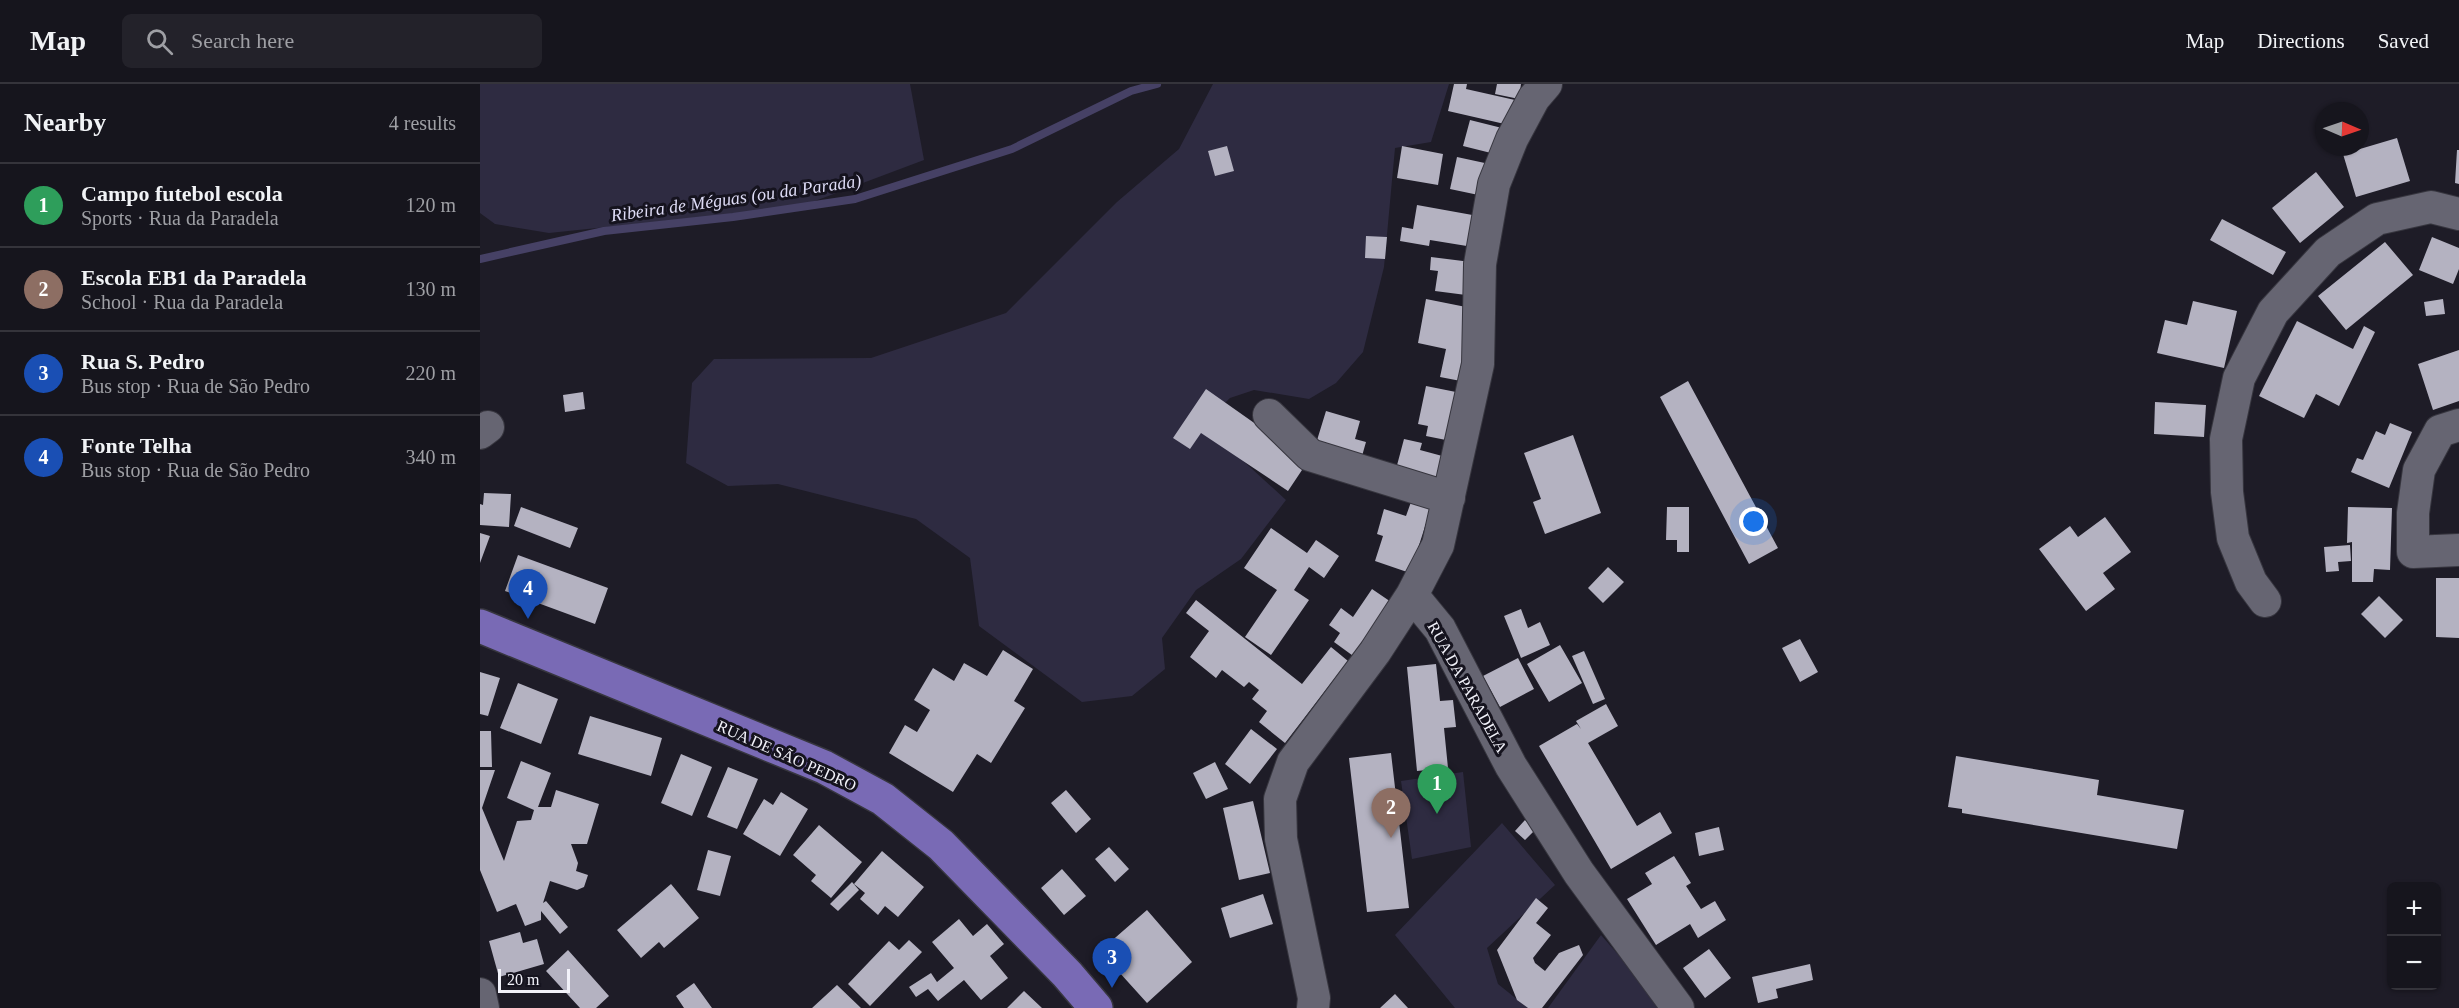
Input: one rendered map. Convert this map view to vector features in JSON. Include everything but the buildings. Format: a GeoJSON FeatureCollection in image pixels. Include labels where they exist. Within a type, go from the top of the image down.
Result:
{"type":"FeatureCollection","features":[{"type":"Feature","properties":{"kind":"main road","name":"RUA DE SÃO PEDRO"},"geometry":{"type":"LineString","coordinates":[[480,626],[824,767],[884,799],[941,845],[1067,974],[1096,1008]]}},
{"type":"Feature","properties":{"kind":"street"},"geometry":{"type":"LineString","coordinates":[[1313,1008],[1314,998],[1281,839],[1280,799],[1293,762],[1375,652],[1412,595],[1438,545],[1478,364],[1480,264],[1494,184],[1512,139],[1534,98],[1546,84]]}},
{"type":"Feature","properties":{"kind":"street"},"geometry":{"type":"LineString","coordinates":[[2265,601],[2251,582],[2233,538],[2227,492],[2226,439],[2239,378],[2273,312],[2328,252],[2378,219],[2431,207],[2459,214]]}},
{"type":"Feature","properties":{"kind":"street"},"geometry":{"type":"LineString","coordinates":[[1269,415],[1310,455],[1449,498]]}},
{"type":"Feature","properties":{"kind":"street"},"geometry":{"type":"LineString","coordinates":[[2459,425],[2440,431],[2419,470],[2413,513],[2413,552],[2459,550]]}},
{"type":"Feature","properties":{"kind":"street","name":"RUA DA PARADELA"},"geometry":{"type":"LineString","coordinates":[[1412,595],[1440,629],[1511,766],[1579,873],[1678,1008]]}},
{"type":"Feature","properties":{"kind":"street"},"geometry":{"type":"LineString","coordinates":[[480,994],[483,1008]]}},
{"type":"Feature","properties":{"kind":"shaded area"},"geometry":{"type":"Polygon","coordinates":[[[480,84],[910,84],[924,160],[799,207],[549,233],[495,224],[480,213],[480,84]]]}},
{"type":"Feature","properties":{"kind":"shaded area"},"geometry":{"type":"Polygon","coordinates":[[[1213,84],[1449,84],[1431,142],[1395,148],[1384,267],[1363,352],[1336,383],[1309,399],[1254,390],[1230,398],[1203,424],[1286,500],[1241,559],[1196,590],[1162,638],[1165,669],[1132,696],[1082,702],[979,626],[970,558],[916,519],[778,484],[728,486],[686,463],[692,383],[714,359],[871,358],[1006,313],[1117,202],[1179,149],[1213,84]]]}},
{"type":"Feature","properties":{"kind":"shaded area"},"geometry":{"type":"Polygon","coordinates":[[[1463,772],[1471,847],[1412,859],[1401,781],[1463,772]]]}},
{"type":"Feature","properties":{"kind":"shaded area"},"geometry":{"type":"Polygon","coordinates":[[[1502,823],[1555,885],[1487,948],[1498,984],[1528,1008],[1455,1008],[1395,935],[1502,823]]]}},
{"type":"Feature","properties":{"kind":"shaded area"},"geometry":{"type":"Polygon","coordinates":[[[1601,935],[1665,1008],[1548,1008],[1601,935]]]}},
{"type":"Feature","properties":{"kind":"waterway","name":"Ribeira de Méguas (ou da Parada)"},"geometry":{"type":"LineString","coordinates":[[480,259],[604,231],[733,217],[855,199],[1012,149],[1131,91],[1157,84]]}},
{"type":"Feature","properties":{"kind":"place","name":"Fonte Telha"},"geometry":{"type":"Point","coordinates":[528,619]}},
{"type":"Feature","properties":{"kind":"place","name":"Campo futebol escola"},"geometry":{"type":"Point","coordinates":[1437,814]}},
{"type":"Feature","properties":{"kind":"place","name":"Escola EB1 da Paradela"},"geometry":{"type":"Point","coordinates":[1391,838]}},
{"type":"Feature","properties":{"kind":"place","name":"Rua S. Pedro"},"geometry":{"type":"Point","coordinates":[1112,988]}}]}
